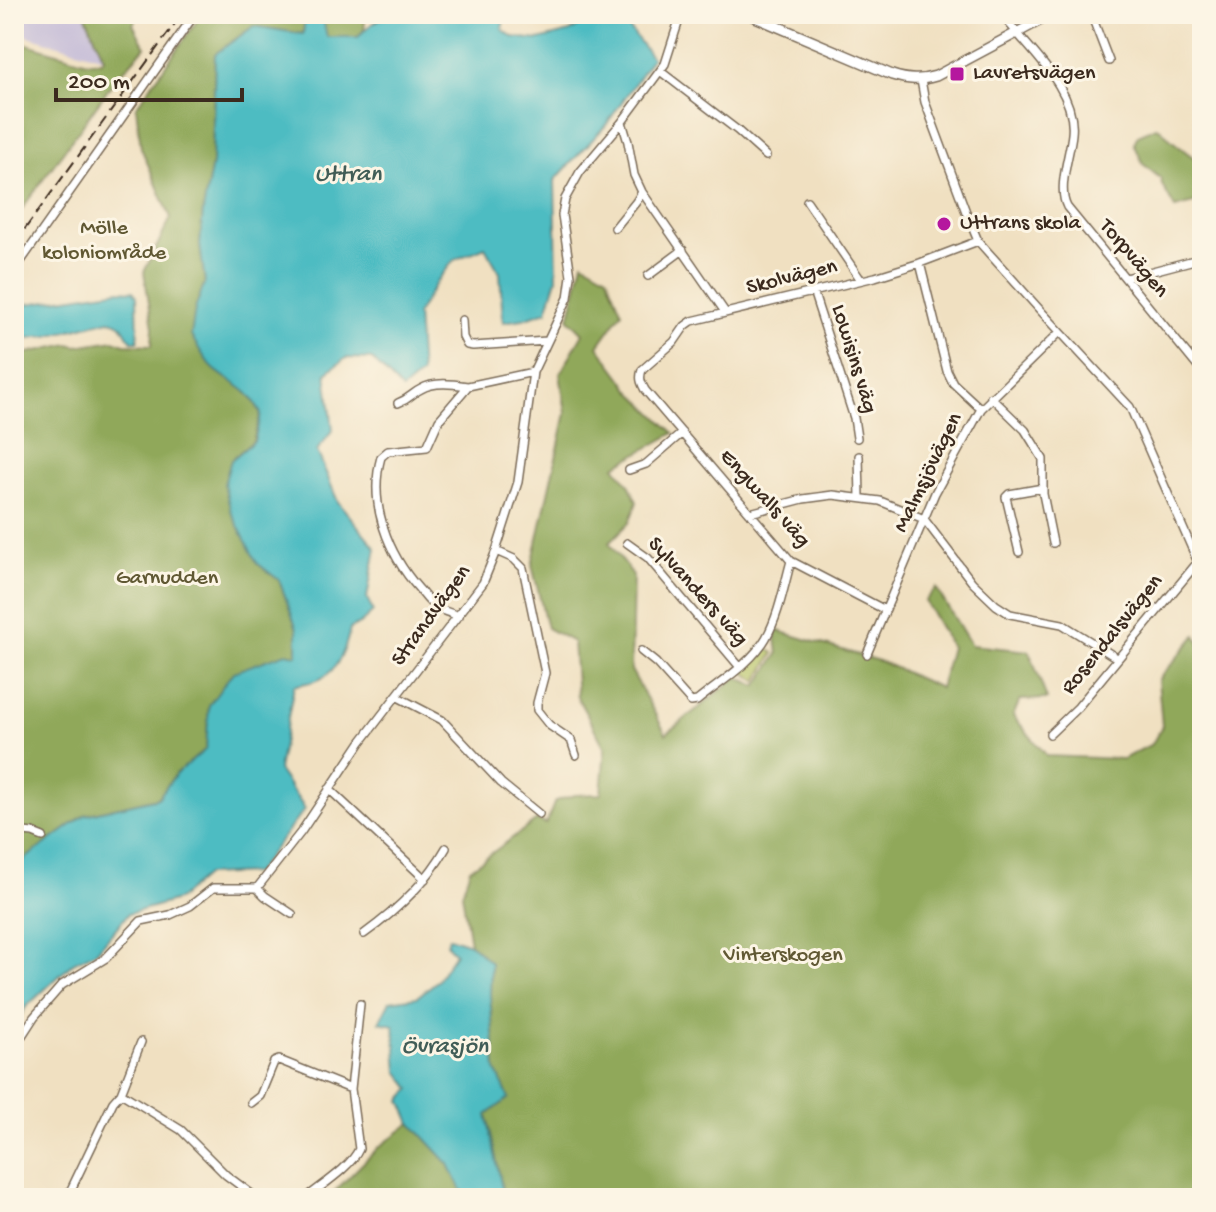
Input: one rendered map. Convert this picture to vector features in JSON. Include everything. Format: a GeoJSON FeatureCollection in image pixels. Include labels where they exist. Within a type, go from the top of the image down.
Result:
{"type":"FeatureCollection","features":[{"type":"Feature","properties":{"kind":"street"},"geometry":{"type":"LineString","coordinates":[[14,271],[195,14]]}},
{"type":"Feature","properties":{"kind":"street","name":"Strandvägen"},"geometry":{"type":"LineString","coordinates":[[257,888],[301,832],[361,742],[483,583],[518,482],[533,372],[568,298],[571,276],[562,215],[565,199],[580,172],[665,64],[681,14]]}},
{"type":"Feature","properties":{"kind":"street"},"geometry":{"type":"LineString","coordinates":[[748,14],[892,75],[913,80],[936,76],[1052,14]]}},
{"type":"Feature","properties":{"kind":"street","name":"Torpvägen"},"geometry":{"type":"LineString","coordinates":[[1000,14],[1052,75],[1071,114],[1073,133],[1063,198],[1072,214],[1202,372]]}},
{"type":"Feature","properties":{"kind":"street"},"geometry":{"type":"LineString","coordinates":[[1091,14],[1109,61]]}},
{"type":"Feature","properties":{"kind":"street"},"geometry":{"type":"LineString","coordinates":[[660,71],[766,156]]}},
{"type":"Feature","properties":{"kind":"street"},"geometry":{"type":"LineString","coordinates":[[921,80],[925,102],[978,241],[1130,407],[1200,561]]}},
{"type":"Feature","properties":{"kind":"street"},"geometry":{"type":"LineString","coordinates":[[622,122],[634,175],[642,192],[725,312]]}},
{"type":"Feature","properties":{"kind":"street"},"geometry":{"type":"LineString","coordinates":[[615,228],[642,192]]}},
{"type":"Feature","properties":{"kind":"street"},"geometry":{"type":"LineString","coordinates":[[807,201],[861,280]]}},
{"type":"Feature","properties":{"kind":"street","name":"Skolvägen"},"geometry":{"type":"LineString","coordinates":[[640,382],[642,370],[674,342],[688,323],[697,319],[861,280],[920,263],[978,241]]}},
{"type":"Feature","properties":{"kind":"street"},"geometry":{"type":"LineString","coordinates":[[648,276],[683,250]]}},
{"type":"Feature","properties":{"kind":"street"},"geometry":{"type":"LineString","coordinates":[[1126,278],[1202,258]]}},
{"type":"Feature","properties":{"kind":"street"},"geometry":{"type":"LineString","coordinates":[[920,263],[947,371],[953,383],[981,409]]}},
{"type":"Feature","properties":{"kind":"street","name":"Lowisins väg"},"geometry":{"type":"LineString","coordinates":[[813,291],[854,418],[857,438]]}},
{"type":"Feature","properties":{"kind":"street"},"geometry":{"type":"LineString","coordinates":[[462,320],[467,345],[547,341]]}},
{"type":"Feature","properties":{"kind":"street","name":"Malmsjövägen"},"geometry":{"type":"LineString","coordinates":[[867,654],[924,519],[981,409],[1060,332]]}},
{"type":"Feature","properties":{"kind":"street"},"geometry":{"type":"LineString","coordinates":[[398,403],[409,399],[421,388],[448,384],[468,386],[533,372]]}},
{"type":"Feature","properties":{"kind":"street","name":"Engwalls väg"},"geometry":{"type":"LineString","coordinates":[[640,382],[791,561],[885,610]]}},
{"type":"Feature","properties":{"kind":"street"},"geometry":{"type":"LineString","coordinates":[[459,616],[435,607],[399,563],[381,520],[376,482],[381,457],[388,451],[427,447],[439,420],[468,386]]}},
{"type":"Feature","properties":{"kind":"street"},"geometry":{"type":"LineString","coordinates":[[991,397],[1025,430],[1043,459],[1043,488],[1053,543]]}},
{"type":"Feature","properties":{"kind":"street"},"geometry":{"type":"LineString","coordinates":[[629,470],[646,464],[682,433]]}},
{"type":"Feature","properties":{"kind":"street"},"geometry":{"type":"LineString","coordinates":[[859,456],[860,497]]}},
{"type":"Feature","properties":{"kind":"street"},"geometry":{"type":"LineString","coordinates":[[1019,552],[1006,497],[1043,488]]}},
{"type":"Feature","properties":{"kind":"street"},"geometry":{"type":"LineString","coordinates":[[750,513],[803,499],[833,495],[880,501],[924,519],[972,582],[996,605],[1010,614],[1066,625],[1117,658]]}},
{"type":"Feature","properties":{"kind":"street","name":"Sylvanders väg"},"geometry":{"type":"LineString","coordinates":[[627,543],[648,558],[739,666]]}},
{"type":"Feature","properties":{"kind":"street"},"geometry":{"type":"LineString","coordinates":[[496,551],[514,559],[523,568],[545,673],[537,710],[549,725],[571,740],[576,755]]}},
{"type":"Feature","properties":{"kind":"street","name":"Sylvanders väg"},"geometry":{"type":"LineString","coordinates":[[641,651],[691,702],[697,701],[755,652],[765,639],[791,561]]}},
{"type":"Feature","properties":{"kind":"street","name":"Rosendalsvägen"},"geometry":{"type":"LineString","coordinates":[[1050,734],[1078,707],[1200,561]]}},
{"type":"Feature","properties":{"kind":"street"},"geometry":{"type":"LineString","coordinates":[[396,696],[439,717],[501,783],[539,814]]}},
{"type":"Feature","properties":{"kind":"street"},"geometry":{"type":"LineString","coordinates":[[329,789],[425,879]]}},
{"type":"Feature","properties":{"kind":"street"},"geometry":{"type":"LineString","coordinates":[[14,831],[43,837]]}},
{"type":"Feature","properties":{"kind":"street"},"geometry":{"type":"LineString","coordinates":[[364,934],[425,879],[446,848]]}},
{"type":"Feature","properties":{"kind":"street"},"geometry":{"type":"LineString","coordinates":[[14,1048],[34,1017],[62,985],[106,958],[141,921],[170,915],[190,906],[213,888],[257,888],[292,914]]}},
{"type":"Feature","properties":{"kind":"street"},"geometry":{"type":"LineString","coordinates":[[306,1198],[358,1153],[360,1145],[351,1089],[360,1004]]}},
{"type":"Feature","properties":{"kind":"street"},"geometry":{"type":"LineString","coordinates":[[67,1198],[113,1102],[121,1093],[141,1042]]}},
{"type":"Feature","properties":{"kind":"street"},"geometry":{"type":"LineString","coordinates":[[251,1103],[260,1096],[274,1062],[279,1060],[351,1089]]}},
{"type":"Feature","properties":{"kind":"street"},"geometry":{"type":"LineString","coordinates":[[121,1093],[181,1130],[226,1175],[257,1198]]}},
{"type":"Feature","properties":{"kind":"shaded area"},"geometry":{"type":"Polygon","coordinates":[[[14,14],[85,14],[104,58],[14,32],[14,14]]]}},
{"type":"Feature","properties":{"kind":"green space"},"geometry":{"type":"Polygon","coordinates":[[[85,14],[135,14],[137,18],[133,24],[145,47],[115,80],[14,220],[14,40],[87,62],[102,61],[104,58],[85,14]]]}},
{"type":"Feature","properties":{"kind":"green space","name":"Garnudden"},"geometry":{"type":"Polygon","coordinates":[[[202,14],[311,14],[305,18],[303,34],[254,26],[215,54],[212,164],[200,245],[205,282],[195,309],[212,367],[246,392],[261,414],[253,441],[231,460],[257,563],[279,580],[297,629],[297,656],[209,705],[206,749],[176,774],[158,798],[85,815],[14,867],[14,356],[69,344],[77,346],[114,340],[124,344],[152,345],[153,327],[144,272],[171,218],[141,148],[136,107],[202,14]]]}},
{"type":"Feature","properties":{"kind":"green space"},"geometry":{"type":"Polygon","coordinates":[[[322,14],[366,14],[364,30],[358,37],[326,37],[322,14]]]}},
{"type":"Feature","properties":{"kind":"green space"},"geometry":{"type":"Polygon","coordinates":[[[1156,127],[1202,168],[1202,201],[1175,208],[1161,179],[1143,164],[1134,143],[1138,135],[1156,127]]]}},
{"type":"Feature","properties":{"kind":"green space","name":"Vinterskogen"},"geometry":{"type":"Polygon","coordinates":[[[583,262],[607,276],[622,312],[598,346],[632,392],[674,433],[615,466],[637,502],[629,523],[609,543],[633,575],[631,670],[666,734],[737,677],[757,686],[778,654],[775,630],[882,662],[940,688],[951,647],[925,601],[936,588],[971,645],[1029,651],[1047,699],[1020,700],[1013,716],[1047,756],[1123,759],[1152,744],[1162,726],[1158,680],[1196,635],[1202,646],[1202,1198],[504,1198],[487,1115],[508,1098],[496,1070],[490,995],[491,963],[470,944],[462,893],[470,869],[537,820],[546,824],[555,801],[575,795],[601,794],[605,748],[577,697],[573,642],[547,628],[532,565],[566,413],[560,374],[583,333],[569,319],[583,262]]]}},
{"type":"Feature","properties":{"kind":"green space"},"geometry":{"type":"Polygon","coordinates":[[[762,645],[774,653],[757,681],[744,672],[762,645]]]}},
{"type":"Feature","properties":{"kind":"green space"},"geometry":{"type":"Polygon","coordinates":[[[411,1123],[449,1164],[460,1188],[470,1198],[328,1198],[378,1148],[411,1123]]]}},
{"type":"Feature","properties":{"kind":"water","name":"Uttran"},"geometry":{"type":"Polygon","coordinates":[[[311,14],[322,14],[327,37],[358,37],[378,20],[404,14],[505,14],[502,29],[513,37],[539,40],[570,32],[585,22],[626,24],[652,58],[606,125],[555,180],[557,278],[547,311],[503,322],[500,273],[485,247],[454,260],[417,314],[421,374],[402,390],[372,359],[346,358],[326,373],[333,430],[317,451],[338,502],[376,548],[367,598],[373,612],[350,629],[337,664],[327,675],[294,686],[278,770],[305,809],[255,873],[206,875],[177,900],[128,914],[97,951],[73,963],[26,1007],[14,1026],[14,867],[85,815],[158,798],[176,774],[206,749],[209,705],[233,672],[286,653],[297,655],[297,629],[279,580],[257,563],[231,512],[224,484],[231,460],[254,441],[261,414],[246,392],[211,366],[191,336],[195,309],[205,282],[200,245],[212,164],[215,54],[254,26],[303,34],[305,18],[311,14]]]}},
{"type":"Feature","properties":{"kind":"water"},"geometry":{"type":"Polygon","coordinates":[[[120,290],[133,291],[137,296],[138,341],[132,341],[121,325],[109,320],[48,336],[14,337],[14,306],[120,290]]]}},
{"type":"Feature","properties":{"kind":"water","name":"Övrasjön"},"geometry":{"type":"Polygon","coordinates":[[[449,937],[470,944],[491,963],[490,995],[496,1070],[509,1098],[487,1115],[504,1198],[470,1198],[460,1188],[449,1164],[411,1123],[401,1100],[411,1089],[398,1071],[394,1025],[379,1022],[390,1001],[417,997],[437,981],[455,953],[447,945],[449,937]]]}},
{"type":"Feature","properties":{"kind":"railway"},"geometry":{"type":"LineString","coordinates":[[14,244],[182,14]]}},
{"type":"Feature","properties":{"kind":"place","name":"Lavretsvägen"},"geometry":{"type":"Point","coordinates":[957,74]}},
{"type":"Feature","properties":{"kind":"place","name":"Uttrans skola"},"geometry":{"type":"Point","coordinates":[944,224]}},
{"type":"Feature","properties":{"kind":"park label","name":"Mölle koloniområde"},"geometry":{"type":"Point","coordinates":[104,242]}}]}
